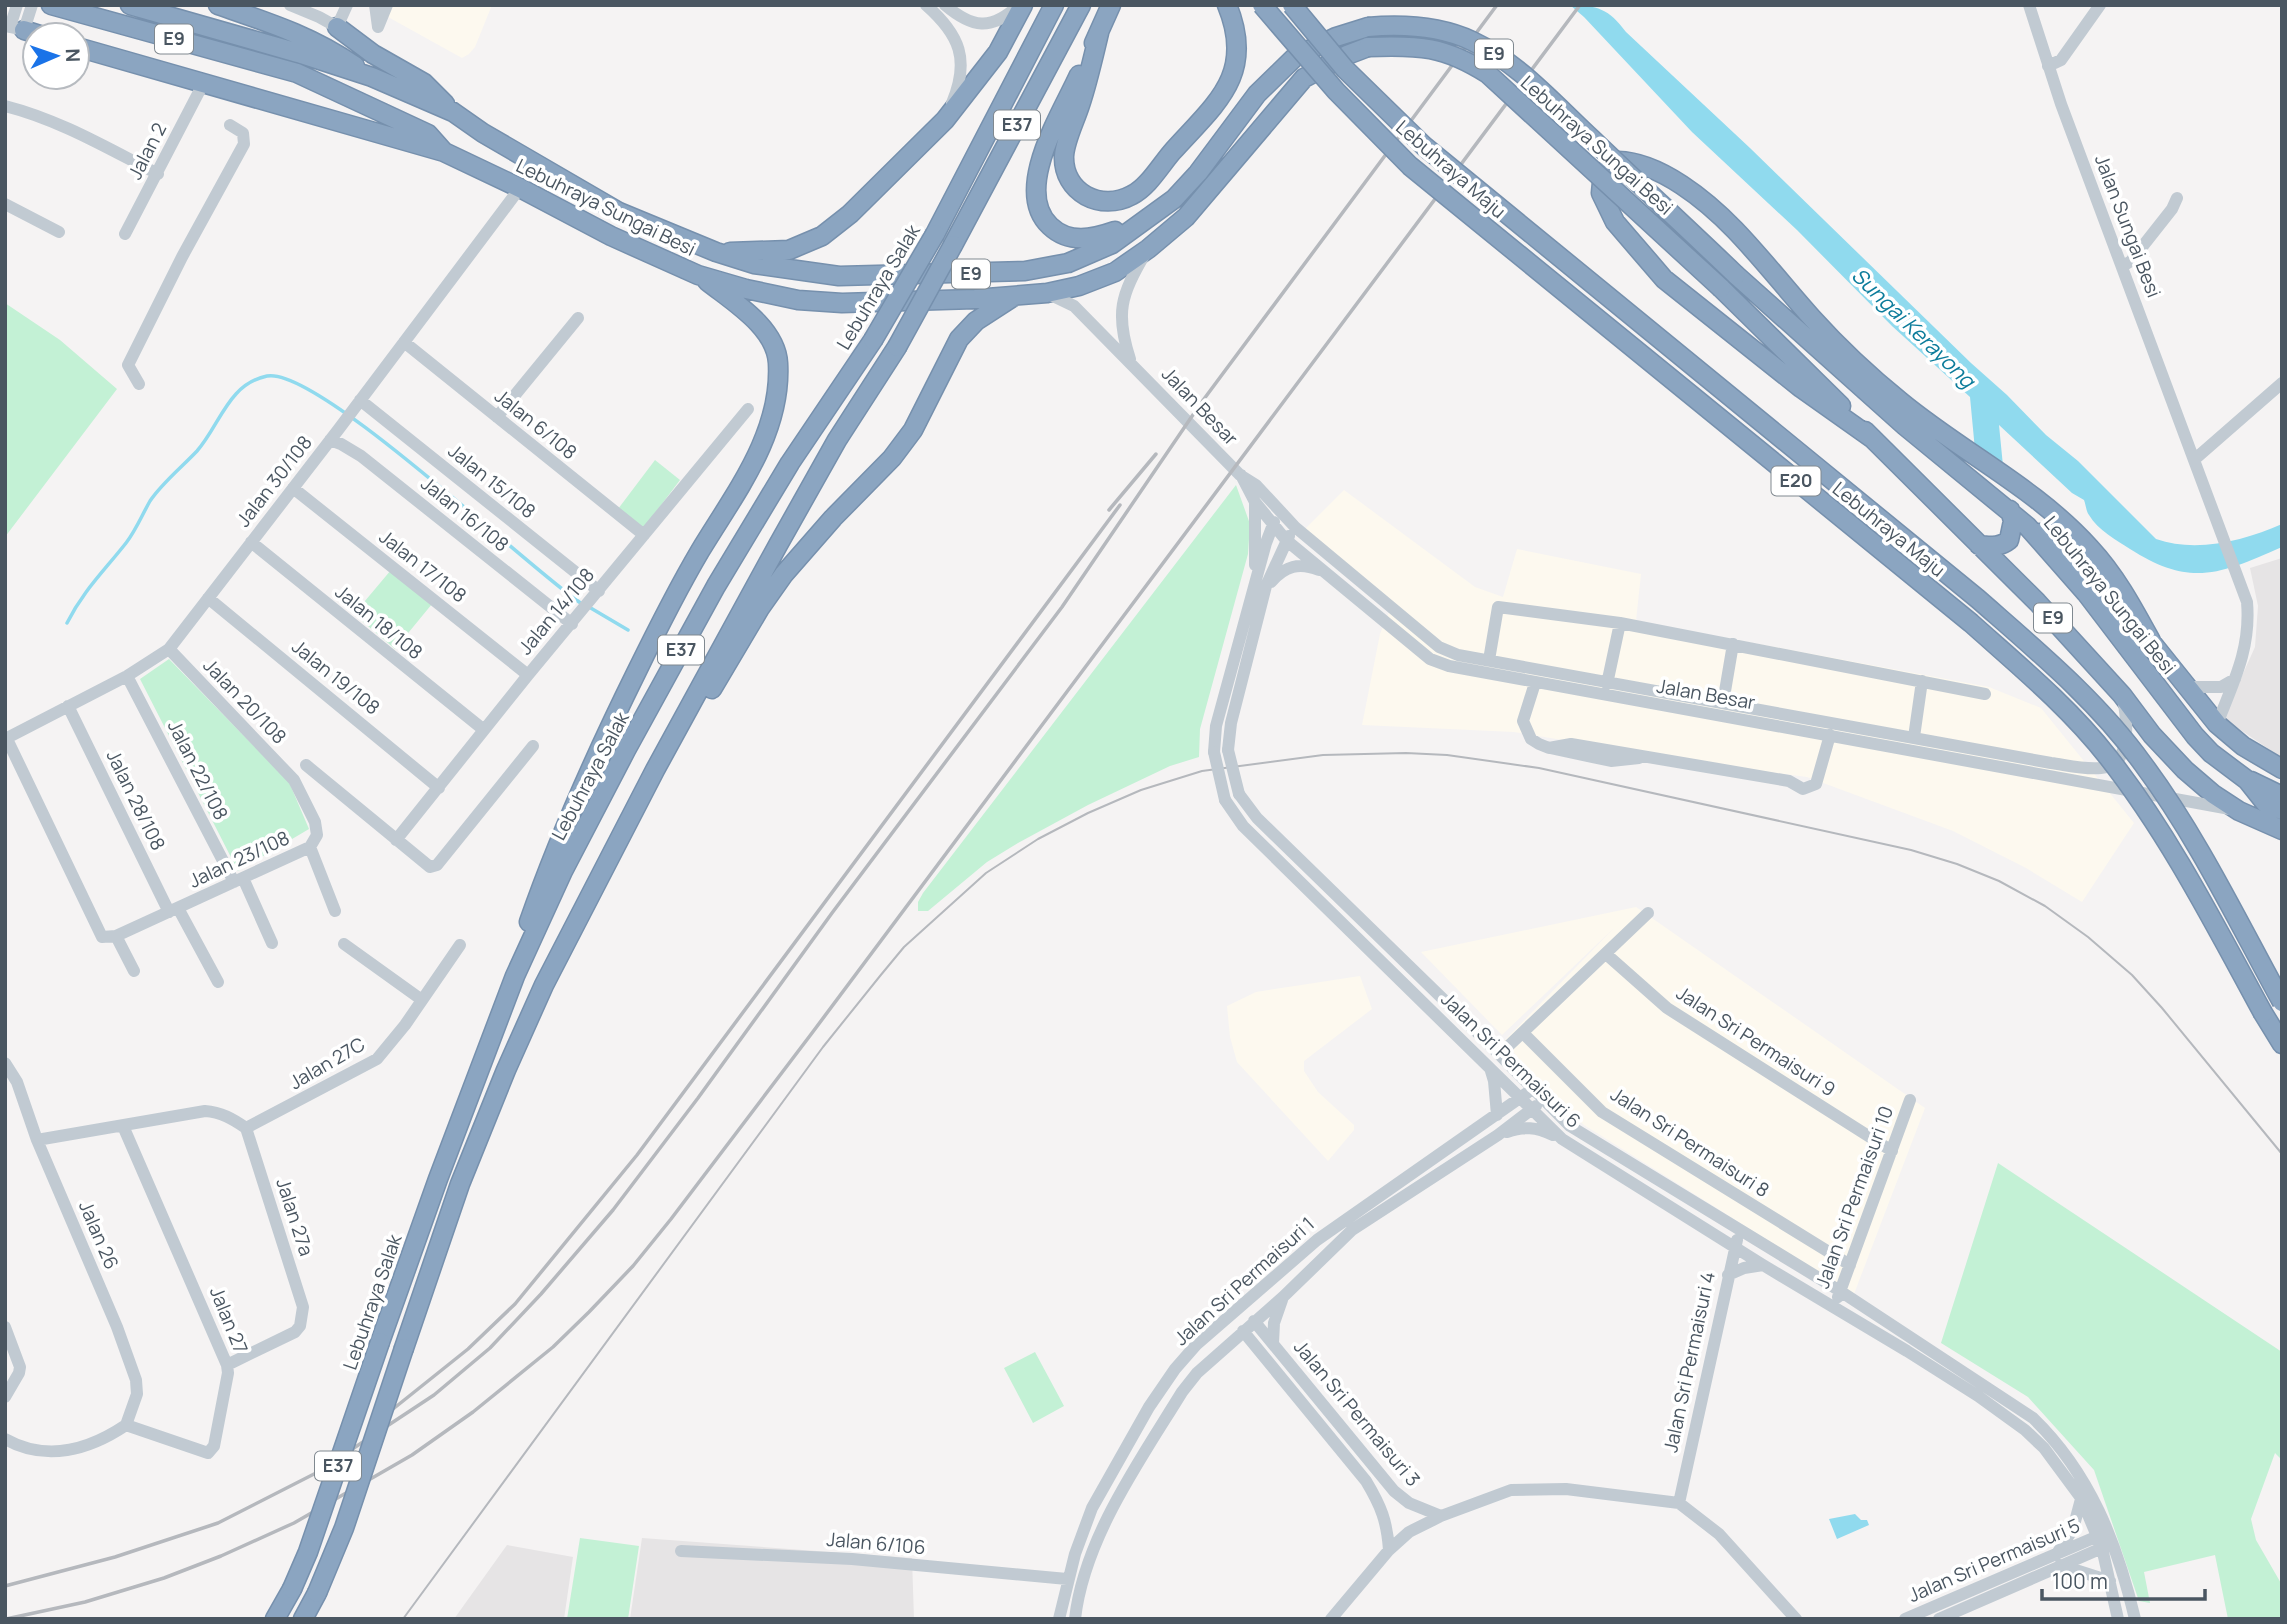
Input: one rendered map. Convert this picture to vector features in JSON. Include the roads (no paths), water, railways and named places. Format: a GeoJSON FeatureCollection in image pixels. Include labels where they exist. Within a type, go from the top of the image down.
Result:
{"type":"FeatureCollection","features":[{"type":"Feature","properties":{"kind":"highway","name":"Lebuhraya Sungai Besi"},"geometry":{"type":"LineString","coordinates":[[51,5],[297,73],[428,134],[444,152],[611,236],[698,275],[798,300],[842,303],[1047,293],[1079,286],[1115,272],[1186,217],[1304,78],[1368,47],[1409,45],[1434,48],[1466,60],[1488,74],[1721,288],[2038,602],[2185,770],[2213,794],[2239,811],[2282,830]]}},
{"type":"Feature","properties":{"kind":"highway","name":"Lebuhraya Sungai Besi"},"geometry":{"type":"LineString","coordinates":[[130,5],[372,77],[453,112],[483,133],[619,212],[716,252],[754,264],[839,276],[1025,271],[1068,263],[1112,244],[1174,199],[1198,173],[1257,94],[1295,57],[1336,37],[1368,27],[1397,24],[1438,30],[1472,41],[1511,66],[1546,95],[1736,275],[1905,426],[2027,526],[2086,593],[2195,736],[2211,753],[2247,780],[2266,804],[2282,810]]}},
{"type":"Feature","properties":{"kind":"highway"},"geometry":{"type":"LineString","coordinates":[[218,5],[292,31],[328,47],[372,77]]}},
{"type":"Feature","properties":{"kind":"highway"},"geometry":{"type":"LineString","coordinates":[[716,252],[789,250],[822,236],[850,214],[945,120],[998,52],[1021,5]]}},
{"type":"Feature","properties":{"kind":"highway","name":"Lebuhraya Salak"},"geometry":{"type":"LineString","coordinates":[[275,1619],[308,1552],[438,1179],[515,976],[563,872],[716,586],[790,463],[873,340],[935,234],[1054,5]]}},
{"type":"Feature","properties":{"kind":"highway","name":"E37"},"geometry":{"type":"LineString","coordinates":[[303,1619],[344,1528],[460,1184],[544,985],[655,770],[836,440],[897,346],[1081,5]]}},
{"type":"Feature","properties":{"kind":"highway"},"geometry":{"type":"LineString","coordinates":[[1111,5],[1044,151],[1037,174],[1036,200],[1043,220],[1057,233],[1075,239],[1096,238],[1145,221]]}},
{"type":"Feature","properties":{"kind":"highway"},"geometry":{"type":"LineString","coordinates":[[1099,33],[1089,78],[1064,153],[1065,168],[1076,188],[1086,197],[1110,202],[1134,194],[1225,92],[1236,67],[1237,28],[1227,5]]}},
{"type":"Feature","properties":{"kind":"highway","name":"Lebuhraya Maju"},"geometry":{"type":"LineString","coordinates":[[1262,5],[1336,91],[1410,166],[1971,623],[2044,689],[2106,755],[2148,810],[2185,868],[2282,1044]]}},
{"type":"Feature","properties":{"kind":"highway","name":"Lebuhraya Maju"},"geometry":{"type":"LineString","coordinates":[[1292,5],[1345,69],[1424,146],[1978,599],[2038,651],[2093,705],[2142,762],[2185,824],[2282,1002]]}},
{"type":"Feature","properties":{"kind":"highway"},"geometry":{"type":"LineString","coordinates":[[337,27],[373,54],[424,83],[453,112]]}},
{"type":"Feature","properties":{"kind":"highway"},"geometry":{"type":"LineString","coordinates":[[91,51],[444,152]]}},
{"type":"Feature","properties":{"kind":"highway"},"geometry":{"type":"LineString","coordinates":[[1873,439],[1801,388],[1664,279],[1615,222],[1601,193],[1602,172],[1618,161],[1643,164],[1661,172],[1713,211],[1745,241],[1853,361],[1903,404],[2047,507],[2090,547],[2119,582],[2151,641]]}},
{"type":"Feature","properties":{"kind":"highway"},"geometry":{"type":"LineString","coordinates":[[515,976],[521,943],[550,860],[588,773],[637,671],[699,553],[751,468],[771,420],[778,391],[778,359],[764,328],[698,275]]}},
{"type":"Feature","properties":{"kind":"highway"},"geometry":{"type":"LineString","coordinates":[[655,770],[697,715],[760,608],[784,574],[833,518],[892,458],[913,430],[959,339],[975,321],[1016,295]]}},
{"type":"Feature","properties":{"kind":"highway"},"geometry":{"type":"LineString","coordinates":[[1979,545],[1994,547],[2009,540],[2012,521],[2010,510]]}},
{"type":"Feature","properties":{"kind":"highway"},"geometry":{"type":"LineString","coordinates":[[2027,526],[2062,544],[2098,575],[2217,723],[2243,746],[2282,769]]}},
{"type":"Feature","properties":{"kind":"highway"},"geometry":{"type":"LineString","coordinates":[[2247,780],[2282,796]]}},
{"type":"Feature","properties":{"kind":"street"},"geometry":{"type":"LineString","coordinates":[[16,5],[20,29]]}},
{"type":"Feature","properties":{"kind":"street"},"geometry":{"type":"LineString","coordinates":[[20,29],[32,5]]}},
{"type":"Feature","properties":{"kind":"street"},"geometry":{"type":"LineString","coordinates":[[290,5],[337,27],[347,5]]}},
{"type":"Feature","properties":{"kind":"street"},"geometry":{"type":"LineString","coordinates":[[375,5],[379,27],[387,5]]}},
{"type":"Feature","properties":{"kind":"street"},"geometry":{"type":"LineString","coordinates":[[926,5],[951,30],[958,49],[961,69],[958,88],[945,120]]}},
{"type":"Feature","properties":{"kind":"street"},"geometry":{"type":"LineString","coordinates":[[945,5],[960,18],[977,24],[992,23],[1006,17],[1021,5]]}},
{"type":"Feature","properties":{"kind":"street","name":"Jalan Sungai Besi"},"geometry":{"type":"LineString","coordinates":[[2029,5],[2048,66],[2248,602],[2249,627],[2244,653],[2217,723]]}},
{"type":"Feature","properties":{"kind":"street"},"geometry":{"type":"LineString","coordinates":[[2048,66],[2061,60],[2100,5]]}},
{"type":"Feature","properties":{"kind":"street","name":"Jalan 2"},"geometry":{"type":"LineString","coordinates":[[125,234],[203,84]]}},
{"type":"Feature","properties":{"kind":"street"},"geometry":{"type":"LineString","coordinates":[[5,106],[62,124],[158,174]]}},
{"type":"Feature","properties":{"kind":"street"},"geometry":{"type":"LineString","coordinates":[[139,384],[128,365],[182,257],[244,144],[243,133],[230,125]]}},
{"type":"Feature","properties":{"kind":"street","name":"Jalan 30/108"},"geometry":{"type":"LineString","coordinates":[[116,936],[107,939],[98,934],[6,739],[127,676],[169,649],[520,188]]}},
{"type":"Feature","properties":{"kind":"street"},"geometry":{"type":"LineString","coordinates":[[2123,265],[2131,261],[2172,209],[2177,198]]}},
{"type":"Feature","properties":{"kind":"street"},"geometry":{"type":"LineString","coordinates":[[5,204],[59,232]]}},
{"type":"Feature","properties":{"kind":"street"},"geometry":{"type":"LineString","coordinates":[[1131,363],[1123,337],[1121,307],[1133,275],[1148,249]]}},
{"type":"Feature","properties":{"kind":"street","name":"Jalan Besar"},"geometry":{"type":"LineString","coordinates":[[1047,293],[1074,306],[1240,475],[1256,485],[1295,527],[1439,647],[1458,656],[1913,737],[1996,760],[2101,768],[2111,765],[2121,755],[2127,731],[2122,695]]}},
{"type":"Feature","properties":{"kind":"street"},"geometry":{"type":"LineString","coordinates":[[497,417],[578,318]]}},
{"type":"Feature","properties":{"kind":"street","name":"Jalan 6/108"},"geometry":{"type":"LineString","coordinates":[[404,342],[644,535]]}},
{"type":"Feature","properties":{"kind":"street"},"geometry":{"type":"LineString","coordinates":[[2195,459],[2282,383]]}},
{"type":"Feature","properties":{"kind":"street","name":"Jalan 15/108"},"geometry":{"type":"LineString","coordinates":[[359,402],[595,596]]}},
{"type":"Feature","properties":{"kind":"street","name":"Jalan 14/108"},"geometry":{"type":"LineString","coordinates":[[396,840],[528,675],[748,409]]}},
{"type":"Feature","properties":{"kind":"street","name":"Jalan 16/108"},"geometry":{"type":"LineString","coordinates":[[334,435],[341,444],[361,456],[576,620]]}},
{"type":"Feature","properties":{"kind":"street","name":"Jalan Besar"},"geometry":{"type":"LineString","coordinates":[[1240,475],[1255,502],[1286,540],[1430,659],[1449,666],[1830,735],[1996,760],[2239,811]]}},
{"type":"Feature","properties":{"kind":"street","name":"Jalan 17/108"},"geometry":{"type":"LineString","coordinates":[[293,488],[528,675]]}},
{"type":"Feature","properties":{"kind":"street"},"geometry":{"type":"LineString","coordinates":[[1255,502],[1261,585]]}},
{"type":"Feature","properties":{"kind":"street","name":"Jalan Sri Permaisuri 6"},"geometry":{"type":"LineString","coordinates":[[1281,513],[1272,525],[1231,723],[1228,750],[1239,794],[1257,818],[1500,1054],[1570,1126],[1840,1291],[2033,1418],[2054,1438],[2071,1460],[2105,1521],[2135,1619]]}},
{"type":"Feature","properties":{"kind":"street","name":"Jalan Sri Permaisuri 6"},"geometry":{"type":"LineString","coordinates":[[1295,527],[1261,585],[1216,726],[1213,752],[1224,800],[1243,826],[1562,1139],[2011,1418],[2044,1448],[2081,1498],[2102,1541],[2118,1619]]}},
{"type":"Feature","properties":{"kind":"street","name":"Jalan 18/108"},"geometry":{"type":"LineString","coordinates":[[251,542],[484,730]]}},
{"type":"Feature","properties":{"kind":"street"},"geometry":{"type":"LineString","coordinates":[[1261,585],[1290,567],[1312,567],[1326,573]]}},
{"type":"Feature","properties":{"kind":"street","name":"Jalan 19/108"},"geometry":{"type":"LineString","coordinates":[[208,598],[439,788]]}},
{"type":"Feature","properties":{"kind":"street"},"geometry":{"type":"LineString","coordinates":[[1489,660],[1498,607],[1620,623],[1985,694]]}},
{"type":"Feature","properties":{"kind":"street"},"geometry":{"type":"LineString","coordinates":[[1607,684],[1620,623]]}},
{"type":"Feature","properties":{"kind":"street"},"geometry":{"type":"LineString","coordinates":[[1723,704],[1732,644]]}},
{"type":"Feature","properties":{"kind":"street","name":"Jalan 20/108"},"geometry":{"type":"LineString","coordinates":[[169,649],[294,780]]}},
{"type":"Feature","properties":{"kind":"street","name":"Jalan 22/108"},"geometry":{"type":"LineString","coordinates":[[127,676],[272,943]]}},
{"type":"Feature","properties":{"kind":"street"},"geometry":{"type":"LineString","coordinates":[[2189,687],[2221,687],[2235,678]]}},
{"type":"Feature","properties":{"kind":"street"},"geometry":{"type":"LineString","coordinates":[[1913,737],[1922,681]]}},
{"type":"Feature","properties":{"kind":"street"},"geometry":{"type":"LineString","coordinates":[[1535,683],[1523,722],[1531,739],[1549,748],[1571,744],[1646,756],[1789,781],[1802,789],[1816,784],[1830,735]]}},
{"type":"Feature","properties":{"kind":"street","name":"Jalan 28/108"},"geometry":{"type":"LineString","coordinates":[[68,706],[174,910],[218,982]]}},
{"type":"Feature","properties":{"kind":"street"},"geometry":{"type":"LineString","coordinates":[[306,765],[430,867],[437,865],[533,746]]}},
{"type":"Feature","properties":{"kind":"street","name":"Jalan 23/108"},"geometry":{"type":"LineString","coordinates":[[116,936],[310,847],[317,835],[315,822],[294,780]]}},
{"type":"Feature","properties":{"kind":"street"},"geometry":{"type":"LineString","coordinates":[[310,847],[335,911]]}},
{"type":"Feature","properties":{"kind":"street"},"geometry":{"type":"LineString","coordinates":[[1500,1054],[1648,913]]}},
{"type":"Feature","properties":{"kind":"street"},"geometry":{"type":"LineString","coordinates":[[116,936],[134,971]]}},
{"type":"Feature","properties":{"kind":"street"},"geometry":{"type":"LineString","coordinates":[[344,944],[422,1000]]}},
{"type":"Feature","properties":{"kind":"street","name":"Jalan 27C"},"geometry":{"type":"LineString","coordinates":[[246,1128],[377,1059],[460,945]]}},
{"type":"Feature","properties":{"kind":"street","name":"Jalan Sri Permaisuri 9"},"geometry":{"type":"LineString","coordinates":[[1606,954],[1667,1008],[1892,1151]]}},
{"type":"Feature","properties":{"kind":"street","name":"Jalan Sri Permaisuri 8"},"geometry":{"type":"LineString","coordinates":[[1523,1033],[1602,1112],[1850,1265]]}},
{"type":"Feature","properties":{"kind":"street","name":"Jalan 26"},"geometry":{"type":"LineString","coordinates":[[5,1063],[17,1082],[37,1140],[117,1327],[136,1380],[137,1394],[127,1425]]}},
{"type":"Feature","properties":{"kind":"street"},"geometry":{"type":"LineString","coordinates":[[1489,1066],[1494,1081],[1497,1115]]}},
{"type":"Feature","properties":{"kind":"street","name":"Jalan Sri Permaisuri 1"},"geometry":{"type":"LineString","coordinates":[[1059,1619],[1067,1579],[1093,1508],[1149,1407],[1175,1369],[1196,1345],[1317,1240],[1532,1088]]}},
{"type":"Feature","properties":{"kind":"street","name":"Jalan Sri Permaisuri 1"},"geometry":{"type":"LineString","coordinates":[[1075,1619],[1084,1581],[1107,1519],[1166,1419],[1197,1373],[1246,1323],[1283,1297],[1352,1230],[1498,1135],[1545,1100]]}},
{"type":"Feature","properties":{"kind":"street","name":"Jalan Sri Permaisuri 10"},"geometry":{"type":"LineString","coordinates":[[1834,1308],[1910,1100]]}},
{"type":"Feature","properties":{"kind":"street"},"geometry":{"type":"LineString","coordinates":[[37,1140],[205,1111],[226,1116],[246,1128]]}},
{"type":"Feature","properties":{"kind":"street","name":"Jalan 27"},"geometry":{"type":"LineString","coordinates":[[123,1126],[227,1365],[226,1385],[213,1451],[203,1453],[127,1425]]}},
{"type":"Feature","properties":{"kind":"street"},"geometry":{"type":"LineString","coordinates":[[1498,1135],[1520,1127],[1530,1127],[1562,1139]]}},
{"type":"Feature","properties":{"kind":"street","name":"Jalan 27a"},"geometry":{"type":"LineString","coordinates":[[227,1365],[295,1332],[302,1318],[303,1307],[246,1128]]}},
{"type":"Feature","properties":{"kind":"street","name":"Jalan Sri Permaisuri 4"},"geometry":{"type":"LineString","coordinates":[[1679,1503],[1739,1230]]}},
{"type":"Feature","properties":{"kind":"street"},"geometry":{"type":"LineString","coordinates":[[1728,1275],[1744,1268],[1763,1265]]}},
{"type":"Feature","properties":{"kind":"street"},"geometry":{"type":"LineString","coordinates":[[1222,1324],[1233,1319],[1246,1323],[1254,1297]]}},
{"type":"Feature","properties":{"kind":"street"},"geometry":{"type":"LineString","coordinates":[[1273,1343],[1277,1311],[1283,1297]]}},
{"type":"Feature","properties":{"kind":"street","name":"Jalan Sri Permaisuri 3"},"geometry":{"type":"LineString","coordinates":[[1246,1323],[1273,1343],[1394,1491],[1409,1503],[1441,1516]]}},
{"type":"Feature","properties":{"kind":"street","name":"Jalan Sri Permaisuri 3"},"geometry":{"type":"LineString","coordinates":[[1246,1323],[1255,1346],[1366,1481],[1381,1505],[1388,1528],[1389,1550]]}},
{"type":"Feature","properties":{"kind":"street"},"geometry":{"type":"LineString","coordinates":[[5,1327],[20,1367],[5,1397]]}},
{"type":"Feature","properties":{"kind":"street"},"geometry":{"type":"LineString","coordinates":[[1226,1346],[1255,1346]]}},
{"type":"Feature","properties":{"kind":"street"},"geometry":{"type":"LineString","coordinates":[[1149,1407],[1166,1419]]}},
{"type":"Feature","properties":{"kind":"street"},"geometry":{"type":"LineString","coordinates":[[5,1439],[22,1449],[32,1451],[65,1450],[90,1445],[127,1425]]}},
{"type":"Feature","properties":{"kind":"street"},"geometry":{"type":"LineString","coordinates":[[1331,1619],[1389,1550],[1409,1532],[1441,1516],[1511,1490],[1566,1489],[1679,1503],[1719,1534],[1796,1619]]}},
{"type":"Feature","properties":{"kind":"street"},"geometry":{"type":"LineString","coordinates":[[2081,1498],[2073,1529],[2059,1559],[2110,1581]]}},
{"type":"Feature","properties":{"kind":"street"},"geometry":{"type":"LineString","coordinates":[[2105,1521],[2102,1541],[2116,1551]]}},
{"type":"Feature","properties":{"kind":"street","name":"Jalan Sri Permaisuri 5"},"geometry":{"type":"LineString","coordinates":[[1905,1619],[2102,1541]]}},
{"type":"Feature","properties":{"kind":"street","name":"Jalan 6/106"},"geometry":{"type":"LineString","coordinates":[[681,1551],[852,1559],[1067,1579]]}},
{"type":"Feature","properties":{"kind":"street","name":"Jalan Sri Permaisuri 5"},"geometry":{"type":"LineString","coordinates":[[1939,1619],[2059,1559]]}},
{"type":"Feature","properties":{"kind":"water","name":"Sungai Kerayong"},"geometry":{"type":"Polygon","coordinates":[[[1570,5],[1595,7],[1614,18],[2046,435],[2078,461],[2156,539],[2187,545],[2220,543],[2282,524],[2282,547],[2223,570],[2189,573],[2171,569],[2130,549],[2102,530],[2088,513],[2084,500],[2072,493],[1999,425],[2003,466],[1975,450],[1970,397],[1892,326],[1797,230],[1692,132],[1570,5]]]}},
{"type":"Feature","properties":{"kind":"water"},"geometry":{"type":"Polygon","coordinates":[[[1855,1514],[1861,1520],[1867,1520],[1869,1525],[1837,1539],[1829,1519],[1855,1514]]]}},
{"type":"Feature","properties":{"kind":"waterway"},"geometry":{"type":"LineString","coordinates":[[67,623],[87,591],[130,538],[155,494],[197,451],[234,396],[254,380],[267,376],[293,381],[330,402],[423,473],[582,604]]}},
{"type":"Feature","properties":{"kind":"waterway"},"geometry":{"type":"LineString","coordinates":[[589,607],[628,630]]}},
{"type":"Feature","properties":{"kind":"tram line"},"geometry":{"type":"LineString","coordinates":[[403,1619],[823,1047],[904,947],[986,873],[1038,839],[1141,790],[1202,771],[1323,755],[1447,755],[1539,768],[1911,850],[1957,864],[1999,881],[2045,906],[2088,937],[2132,975],[2282,1154]]}},
{"type":"Feature","properties":{"kind":"railway"},"geometry":{"type":"LineString","coordinates":[[5,1586],[115,1557],[218,1523],[316,1473],[434,1395],[490,1348],[541,1294],[613,1210],[698,1098],[832,913],[1062,607],[1201,403],[1497,5]]}},
{"type":"Feature","properties":{"kind":"railway"},"geometry":{"type":"LineString","coordinates":[[6,1619],[85,1602],[164,1578],[294,1523],[412,1455],[473,1412],[553,1347],[589,1312],[633,1266],[671,1219],[1580,5]]}},
{"type":"Feature","properties":{"kind":"railway"},"geometry":{"type":"LineString","coordinates":[[1109,510],[1156,454]]}},
{"type":"Feature","properties":{"kind":"railway"},"geometry":{"type":"LineString","coordinates":[[378,1421],[468,1349],[515,1304],[637,1155],[1120,505]]}}]}
